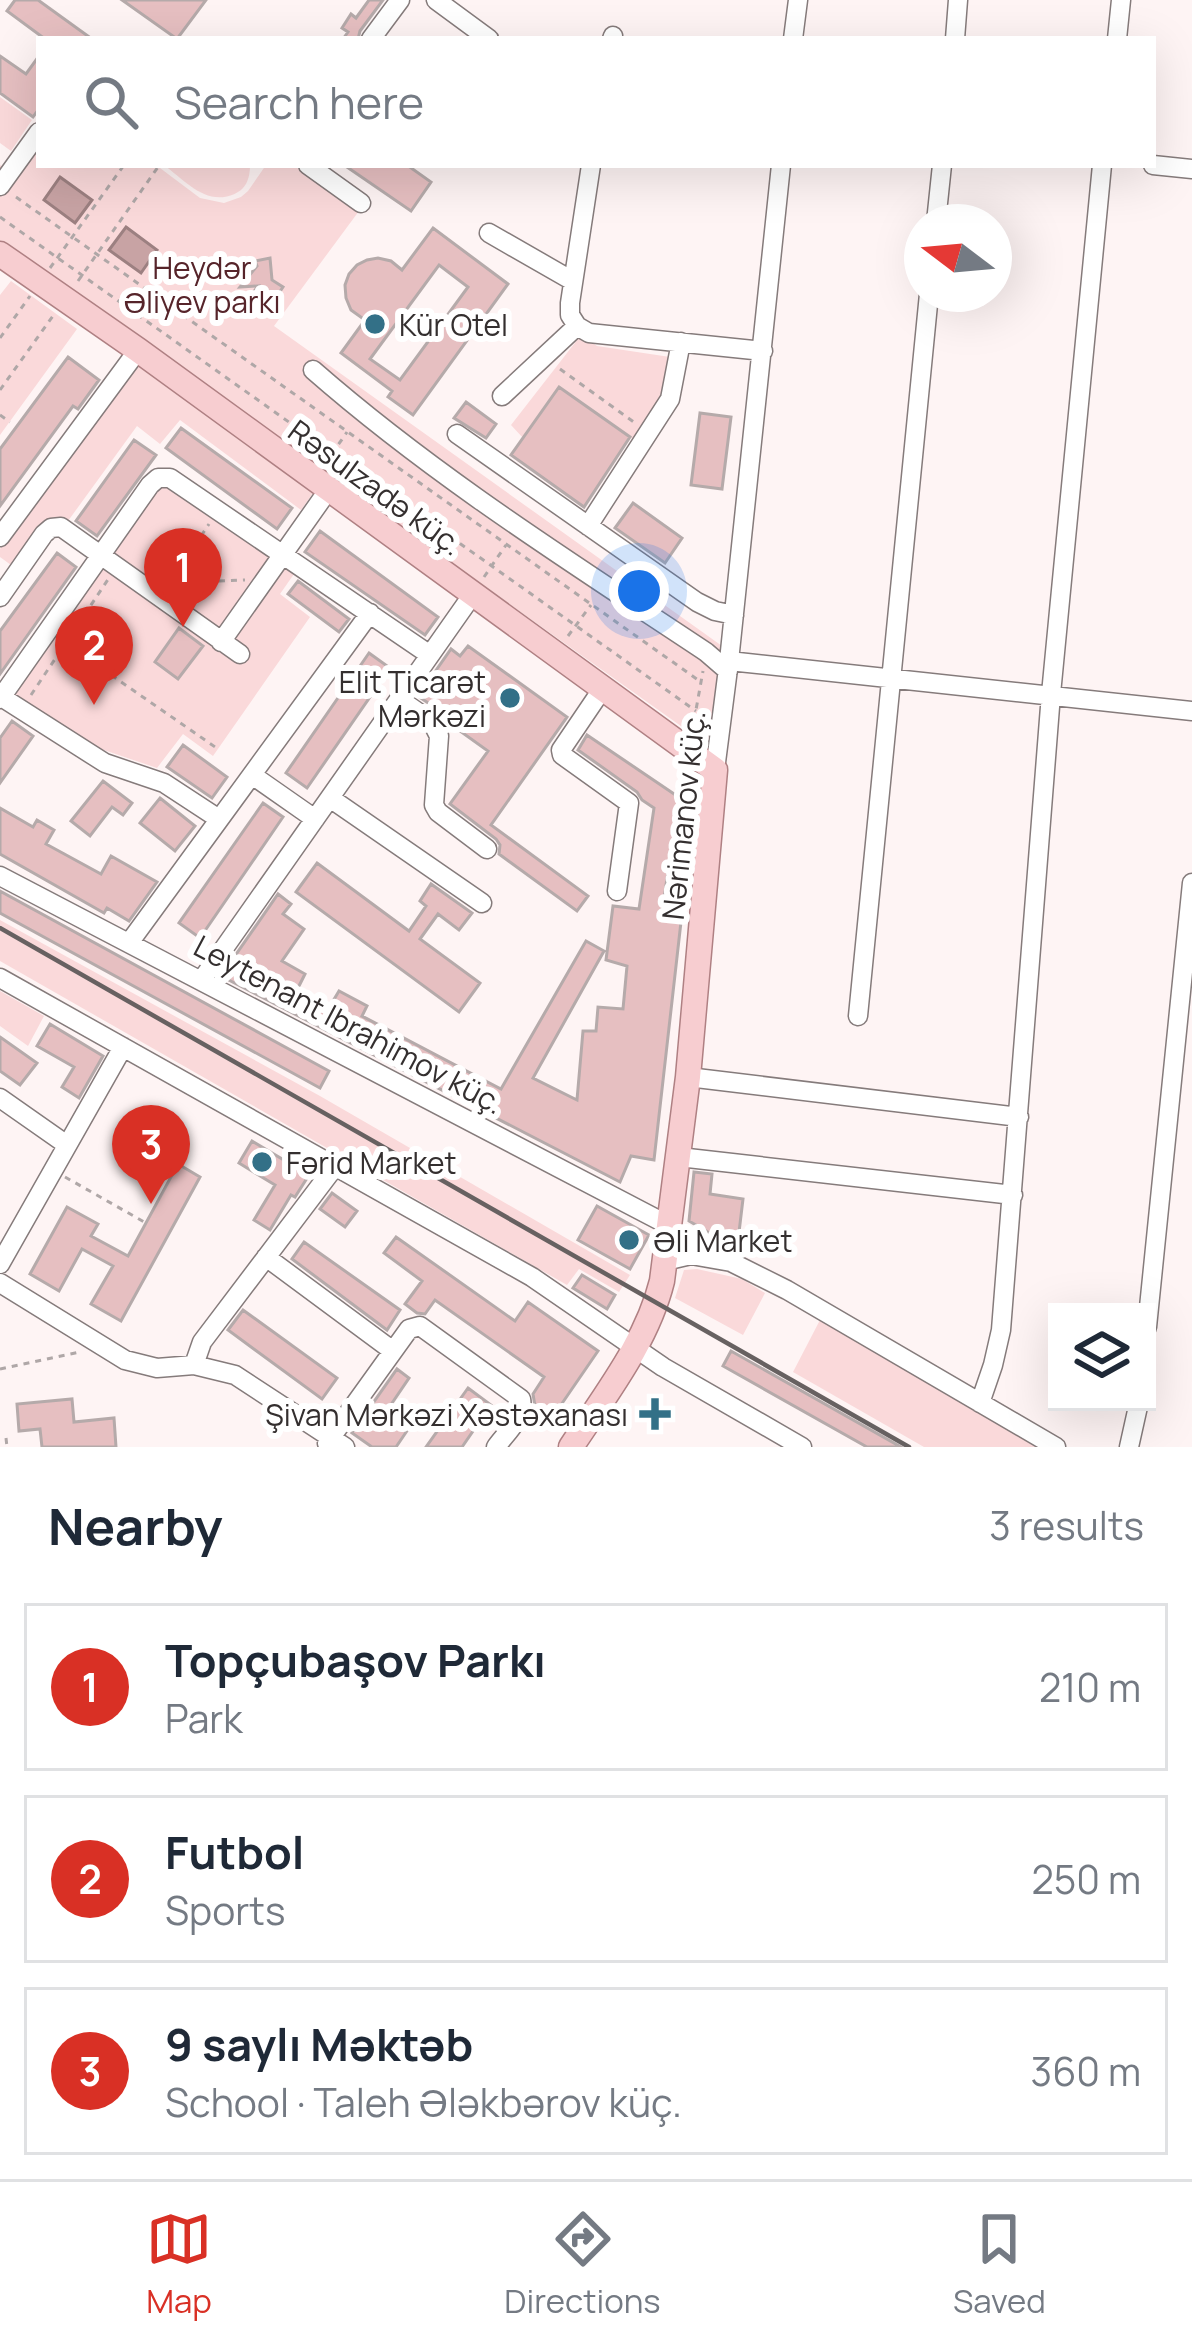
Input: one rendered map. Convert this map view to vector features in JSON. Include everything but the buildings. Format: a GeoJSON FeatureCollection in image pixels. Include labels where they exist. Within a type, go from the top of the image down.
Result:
{"type":"FeatureCollection","features":[{"type":"Feature","properties":{"kind":"main road","name":"Rəsulzadə küç."},"geometry":{"type":"LineString","coordinates":[[0,254],[325,480],[716,770]]}},
{"type":"Feature","properties":{"kind":"main road","name":"Nərimanov küç."},"geometry":{"type":"LineString","coordinates":[[571,1447],[635,1347],[657,1302],[688,1077],[716,770]]}},
{"type":"Feature","properties":{"kind":"street"},"geometry":{"type":"LineString","coordinates":[[373,36],[400,0]]}},
{"type":"Feature","properties":{"kind":"street"},"geometry":{"type":"LineString","coordinates":[[436,0],[485,36]]}},
{"type":"Feature","properties":{"kind":"street"},"geometry":{"type":"LineString","coordinates":[[794,36],[797,0]]}},
{"type":"Feature","properties":{"kind":"street"},"geometry":{"type":"LineString","coordinates":[[955,36],[958,0]]}},
{"type":"Feature","properties":{"kind":"street"},"geometry":{"type":"LineString","coordinates":[[1117,36],[1121,0]]}},
{"type":"Feature","properties":{"kind":"street"},"geometry":{"type":"LineString","coordinates":[[0,186],[36,135]]}},
{"type":"Feature","properties":{"kind":"street"},"geometry":{"type":"LineString","coordinates":[[0,150],[17,162]]}},
{"type":"Feature","properties":{"kind":"street"},"geometry":{"type":"LineString","coordinates":[[1156,165],[1192,169]]}},
{"type":"Feature","properties":{"kind":"street"},"geometry":{"type":"LineString","coordinates":[[312,168],[361,203]]}},
{"type":"Feature","properties":{"kind":"street"},"geometry":{"type":"LineString","coordinates":[[590,168],[571,280],[570,315],[577,326],[589,333],[763,351]]}},
{"type":"Feature","properties":{"kind":"street","name":"Nərimanov küç."},"geometry":{"type":"LineString","coordinates":[[716,770],[781,168]]}},
{"type":"Feature","properties":{"kind":"street"},"geometry":{"type":"LineString","coordinates":[[938,204],[942,168]]}},
{"type":"Feature","properties":{"kind":"street"},"geometry":{"type":"LineString","coordinates":[[980,1402],[1001,1330],[1051,694],[1102,168]]}},
{"type":"Feature","properties":{"kind":"street"},"geometry":{"type":"LineString","coordinates":[[489,233],[571,280]]}},
{"type":"Feature","properties":{"kind":"street"},"geometry":{"type":"LineString","coordinates":[[858,1016],[927,312]]}},
{"type":"Feature","properties":{"kind":"street"},"geometry":{"type":"LineString","coordinates":[[502,396],[577,326]]}},
{"type":"Feature","properties":{"kind":"street"},"geometry":{"type":"LineString","coordinates":[[588,526],[670,400],[681,342]]}},
{"type":"Feature","properties":{"kind":"street"},"geometry":{"type":"LineString","coordinates":[[0,537],[138,350]]}},
{"type":"Feature","properties":{"kind":"street"},"geometry":{"type":"LineString","coordinates":[[313,370],[362,412],[519,527],[729,666],[890,677],[1192,711]]}},
{"type":"Feature","properties":{"kind":"street"},"geometry":{"type":"LineString","coordinates":[[457,434],[697,602],[734,615]]}},
{"type":"Feature","properties":{"kind":"street"},"geometry":{"type":"LineString","coordinates":[[220,819],[179,790],[105,763],[0,698],[108,561],[150,484],[170,478],[430,655]]}},
{"type":"Feature","properties":{"kind":"street"},"geometry":{"type":"LineString","coordinates":[[221,642],[283,553],[325,480]]}},
{"type":"Feature","properties":{"kind":"street"},"geometry":{"type":"LineString","coordinates":[[4,584],[44,535],[61,527],[108,561],[164,590],[198,625],[240,654]]}},
{"type":"Feature","properties":{"kind":"street"},"geometry":{"type":"LineString","coordinates":[[201,981],[476,589]]}},
{"type":"Feature","properties":{"kind":"street"},"geometry":{"type":"LineString","coordinates":[[129,943],[370,614]]}},
{"type":"Feature","properties":{"kind":"street"},"geometry":{"type":"LineString","coordinates":[[603,688],[561,750],[629,803],[617,891]]}},
{"type":"Feature","properties":{"kind":"street"},"geometry":{"type":"LineString","coordinates":[[399,699],[436,728],[439,736],[434,806],[487,849]]}},
{"type":"Feature","properties":{"kind":"street"},"geometry":{"type":"LineString","coordinates":[[252,775],[315,819]]}},
{"type":"Feature","properties":{"kind":"street"},"geometry":{"type":"LineString","coordinates":[[330,798],[482,903]]}},
{"type":"Feature","properties":{"kind":"street","name":"Leytenant Ibrahimov küç."},"geometry":{"type":"LineString","coordinates":[[0,876],[670,1226]]}},
{"type":"Feature","properties":{"kind":"street"},"geometry":{"type":"LineString","coordinates":[[1149,1303],[1192,883]]}},
{"type":"Feature","properties":{"kind":"street"},"geometry":{"type":"LineString","coordinates":[[0,978],[532,1277],[675,1374],[802,1447]]}},
{"type":"Feature","properties":{"kind":"street"},"geometry":{"type":"LineString","coordinates":[[0,1264],[123,1047]]}},
{"type":"Feature","properties":{"kind":"street"},"geometry":{"type":"LineString","coordinates":[[688,1077],[1019,1117]]}},
{"type":"Feature","properties":{"kind":"street"},"geometry":{"type":"LineString","coordinates":[[0,1098],[68,1145]]}},
{"type":"Feature","properties":{"kind":"street"},"geometry":{"type":"LineString","coordinates":[[679,1157],[1013,1195]]}},
{"type":"Feature","properties":{"kind":"street"},"geometry":{"type":"LineString","coordinates":[[194,1365],[202,1342],[336,1165]]}},
{"type":"Feature","properties":{"kind":"street"},"geometry":{"type":"LineString","coordinates":[[665,1261],[691,1255],[730,1262],[787,1290],[1056,1447]]}},
{"type":"Feature","properties":{"kind":"street"},"geometry":{"type":"LineString","coordinates":[[266,1257],[393,1351]]}},
{"type":"Feature","properties":{"kind":"street"},"geometry":{"type":"LineString","coordinates":[[0,1282],[141,1366],[194,1365],[236,1375],[334,1444],[393,1351],[409,1330],[420,1325],[521,1399],[520,1414],[496,1447]]}},
{"type":"Feature","properties":{"kind":"street"},"geometry":{"type":"LineString","coordinates":[[1129,1447],[1137,1411]]}},
{"type":"Feature","properties":{"kind":"path"},"geometry":{"type":"LineString","coordinates":[[0,338],[122,168]]}},
{"type":"Feature","properties":{"kind":"path"},"geometry":{"type":"LineString","coordinates":[[0,390],[157,168]]}},
{"type":"Feature","properties":{"kind":"path"},"geometry":{"type":"LineString","coordinates":[[0,186],[701,682]]}},
{"type":"Feature","properties":{"kind":"path"},"geometry":{"type":"LineString","coordinates":[[0,217],[696,711]]}},
{"type":"Feature","properties":{"kind":"path"},"geometry":{"type":"LineString","coordinates":[[544,357],[650,434]]}},
{"type":"Feature","properties":{"kind":"path"},"geometry":{"type":"LineString","coordinates":[[0,415],[10,422]]}},
{"type":"Feature","properties":{"kind":"path"},"geometry":{"type":"LineString","coordinates":[[325,480],[332,453],[348,432]]}},
{"type":"Feature","properties":{"kind":"path"},"geometry":{"type":"LineString","coordinates":[[164,590],[219,510]]}},
{"type":"Feature","properties":{"kind":"path"},"geometry":{"type":"LineString","coordinates":[[476,589],[507,544]]}},
{"type":"Feature","properties":{"kind":"path"},"geometry":{"type":"LineString","coordinates":[[193,548],[198,625]]}},
{"type":"Feature","properties":{"kind":"path"},"geometry":{"type":"LineString","coordinates":[[27,703],[65,644],[108,561]]}},
{"type":"Feature","properties":{"kind":"path"},"geometry":{"type":"LineString","coordinates":[[164,590],[195,582],[265,579]]}},
{"type":"Feature","properties":{"kind":"path"},"geometry":{"type":"LineString","coordinates":[[563,643],[591,604]]}},
{"type":"Feature","properties":{"kind":"path"},"geometry":{"type":"LineString","coordinates":[[55,637],[218,749]]}},
{"type":"Feature","properties":{"kind":"path"},"geometry":{"type":"LineString","coordinates":[[692,734],[706,652]]}},
{"type":"Feature","properties":{"kind":"path"},"geometry":{"type":"LineString","coordinates":[[53,1171],[146,1222]]}},
{"type":"Feature","properties":{"kind":"path"},"geometry":{"type":"LineString","coordinates":[[0,1369],[103,1347]]}},
{"type":"Feature","properties":{"kind":"path"},"geometry":{"type":"LineString","coordinates":[[6,1438],[7,1447]]}},
{"type":"Feature","properties":{"kind":"green space"},"geometry":{"type":"Polygon","coordinates":[[[0,97],[32,120],[11,151],[0,143],[0,97]]]}},
{"type":"Feature","properties":{"kind":"green space","name":"Heydər Əliyev parkı"},"geometry":{"type":"Polygon","coordinates":[[[36,151],[36,168],[160,168],[200,198],[224,203],[248,191],[264,168],[297,168],[359,211],[274,326],[722,646],[709,746],[0,242],[0,165],[17,177],[36,151]]]}},
{"type":"Feature","properties":{"kind":"green space"},"geometry":{"type":"Polygon","coordinates":[[[168,168],[250,168],[237,193],[213,197],[168,168]]]}},
{"type":"Feature","properties":{"kind":"green space"},"geometry":{"type":"Polygon","coordinates":[[[11,281],[77,329],[0,435],[0,295],[11,281]]]}},
{"type":"Feature","properties":{"kind":"green space"},"geometry":{"type":"Polygon","coordinates":[[[581,335],[597,346],[670,357],[663,397],[637,442],[559,387],[523,438],[511,425],[581,335]]]}},
{"type":"Feature","properties":{"kind":"green space"},"geometry":{"type":"Polygon","coordinates":[[[136,363],[313,493],[301,510],[180,420],[160,444],[137,426],[68,521],[46,519],[11,565],[0,557],[0,549],[136,363]]]}},
{"type":"Feature","properties":{"kind":"green space"},"geometry":{"type":"Polygon","coordinates":[[[167,486],[294,574],[280,594],[310,617],[213,756],[183,734],[157,768],[92,746],[15,695],[159,487],[167,486]]]}},
{"type":"Feature","properties":{"kind":"green space"},"geometry":{"type":"Polygon","coordinates":[[[0,920],[320,1096],[630,1275],[619,1292],[579,1269],[567,1285],[0,961],[0,920]]]}},
{"type":"Feature","properties":{"kind":"green space"},"geometry":{"type":"Polygon","coordinates":[[[0,991],[44,1016],[28,1046],[0,1026],[0,991]]]}},
{"type":"Feature","properties":{"kind":"green space"},"geometry":{"type":"Polygon","coordinates":[[[684,1270],[742,1279],[765,1293],[743,1335],[675,1298],[684,1270]]]}},
{"type":"Feature","properties":{"kind":"green space"},"geometry":{"type":"Polygon","coordinates":[[[820,1320],[1037,1447],[924,1447],[793,1372],[820,1320]]]}},
{"type":"Feature","properties":{"kind":"shaded area"},"geometry":{"type":"Polygon","coordinates":[[[60,177],[92,200],[75,223],[44,200],[60,177]]]}},
{"type":"Feature","properties":{"kind":"shaded area"},"geometry":{"type":"Polygon","coordinates":[[[126,227],[157,250],[141,273],[109,250],[126,227]]]}},
{"type":"Feature","properties":{"kind":"railway"},"geometry":{"type":"LineString","coordinates":[[0,928],[909,1447]]}},
{"type":"Feature","properties":{"kind":"place","name":"Kür Otel"},"geometry":{"type":"Point","coordinates":[375,324]}},
{"type":"Feature","properties":{"kind":"place","name":"Topçubaşov Parkı"},"geometry":{"type":"Point","coordinates":[183,627]}},
{"type":"Feature","properties":{"kind":"place","name":"Elit Ticarət Mərkəzi"},"geometry":{"type":"Point","coordinates":[510,698]}},
{"type":"Feature","properties":{"kind":"place","name":"Futbol"},"geometry":{"type":"Point","coordinates":[94,705]}},
{"type":"Feature","properties":{"kind":"place","name":"Fərid Market"},"geometry":{"type":"Point","coordinates":[262,1162]}},
{"type":"Feature","properties":{"kind":"place","name":"9 saylı Məktəb"},"geometry":{"type":"Point","coordinates":[151,1204]}},
{"type":"Feature","properties":{"kind":"place","name":"Əli Market"},"geometry":{"type":"Point","coordinates":[629,1240]}},
{"type":"Feature","properties":{"kind":"place","name":"Şivan Mərkəzi Xəstəxanası"},"geometry":{"type":"Point","coordinates":[655,1414]}}]}
